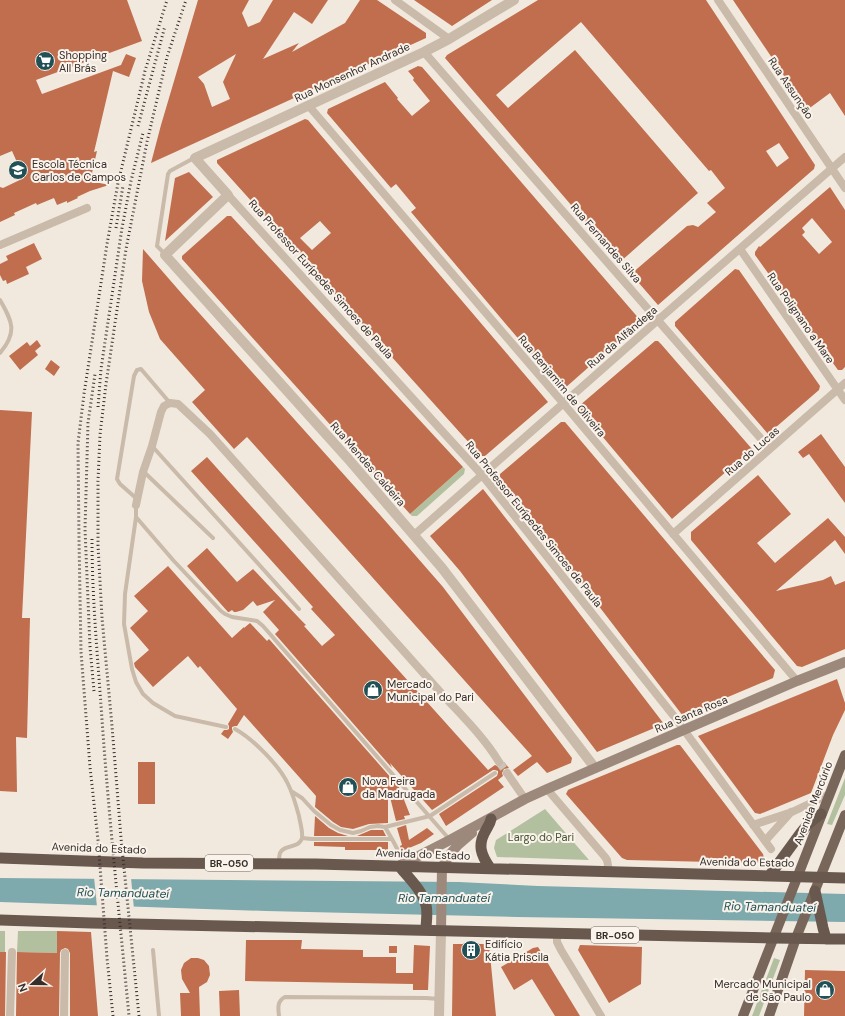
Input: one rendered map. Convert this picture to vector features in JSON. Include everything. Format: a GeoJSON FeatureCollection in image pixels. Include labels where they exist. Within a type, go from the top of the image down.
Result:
{"type":"FeatureCollection","features":[{"type":"Feature","properties":{"kind":"highway"},"geometry":{"type":"LineString","coordinates":[[770,875],[808,824],[821,814]]}},
{"type":"Feature","properties":{"kind":"highway"},"geometry":{"type":"LineString","coordinates":[[490,868],[481,853],[480,848],[485,831],[491,819]]}},
{"type":"Feature","properties":{"kind":"highway","name":"Avenida do Estado"},"geometry":{"type":"LineString","coordinates":[[0,858],[143,863],[402,864],[442,871],[490,868],[770,875],[818,884],[845,878]]}},
{"type":"Feature","properties":{"kind":"highway"},"geometry":{"type":"LineString","coordinates":[[402,864],[407,875],[426,904],[426,926]]}},
{"type":"Feature","properties":{"kind":"highway"},"geometry":{"type":"LineString","coordinates":[[818,884],[822,925],[826,939]]}},
{"type":"Feature","properties":{"kind":"highway","name":"BR-050"},"geometry":{"type":"LineString","coordinates":[[0,920],[98,923],[426,926],[557,933],[845,939]]}},
{"type":"Feature","properties":{"kind":"main road","name":"Rua Santa Rosa"},"geometry":{"type":"LineString","coordinates":[[547,789],[797,681],[845,662]]}},
{"type":"Feature","properties":{"kind":"main road","name":"Avenida Mercúrio"},"geometry":{"type":"LineString","coordinates":[[743,1016],[845,755]]}},
{"type":"Feature","properties":{"kind":"main road"},"geometry":{"type":"LineString","coordinates":[[402,864],[547,789]]}},
{"type":"Feature","properties":{"kind":"main road"},"geometry":{"type":"LineString","coordinates":[[769,1016],[796,938],[845,816]]}},
{"type":"Feature","properties":{"kind":"main road"},"geometry":{"type":"LineString","coordinates":[[441,927],[442,871],[451,853],[458,845],[470,835],[485,826],[491,819]]}},
{"type":"Feature","properties":{"kind":"street"},"geometry":{"type":"LineString","coordinates":[[395,0],[449,39]]}},
{"type":"Feature","properties":{"kind":"street","name":"Rua Monsenhor Andrade"},"geometry":{"type":"LineString","coordinates":[[195,158],[424,52],[449,39],[514,0]]}},
{"type":"Feature","properties":{"kind":"street","name":"Rua Assunção"},"geometry":{"type":"LineString","coordinates":[[718,0],[845,188]]}},
{"type":"Feature","properties":{"kind":"street","name":"Rua Fernandes Silva"},"geometry":{"type":"LineString","coordinates":[[424,52],[770,449]]}},
{"type":"Feature","properties":{"kind":"street","name":"Rua Benjamim de Oliveira"},"geometry":{"type":"LineString","coordinates":[[308,105],[563,403],[797,681]]}},
{"type":"Feature","properties":{"kind":"street","name":"Rua da Alfândega"},"geometry":{"type":"LineString","coordinates":[[414,535],[845,157]]}},
{"type":"Feature","properties":{"kind":"street","name":"Rua Professor Eurípedes Simoes de Paula"},"geometry":{"type":"LineString","coordinates":[[195,158],[482,475],[684,730],[771,850]]}},
{"type":"Feature","properties":{"kind":"street"},"geometry":{"type":"LineString","coordinates":[[165,254],[228,195]]}},
{"type":"Feature","properties":{"kind":"street"},"geometry":{"type":"LineString","coordinates":[[0,246],[87,208]]}},
{"type":"Feature","properties":{"kind":"street","name":"Rua Polignano a Mare"},"geometry":{"type":"LineString","coordinates":[[740,249],[845,400]]}},
{"type":"Feature","properties":{"kind":"street","name":"Rua Mendes Caldeira"},"geometry":{"type":"LineString","coordinates":[[165,254],[350,461],[442,568],[596,768]]}},
{"type":"Feature","properties":{"kind":"street","name":"Rua do Lucas"},"geometry":{"type":"LineString","coordinates":[[673,534],[845,384]]}},
{"type":"Feature","properties":{"kind":"street"},"geometry":{"type":"LineString","coordinates":[[137,502],[143,472],[161,412],[164,406],[170,403],[178,404],[210,434],[431,682],[477,731],[499,762]]}},
{"type":"Feature","properties":{"kind":"street"},"geometry":{"type":"LineString","coordinates":[[507,774],[525,800]]}},
{"type":"Feature","properties":{"kind":"street"},"geometry":{"type":"LineString","coordinates":[[547,789],[605,857],[609,871]]}},
{"type":"Feature","properties":{"kind":"street"},"geometry":{"type":"LineString","coordinates":[[753,825],[792,812],[830,794]]}},
{"type":"Feature","properties":{"kind":"street"},"geometry":{"type":"LineString","coordinates":[[765,841],[792,812]]}},
{"type":"Feature","properties":{"kind":"street"},"geometry":{"type":"LineString","coordinates":[[439,1016],[441,927]]}},
{"type":"Feature","properties":{"kind":"street"},"geometry":{"type":"LineString","coordinates":[[557,933],[557,942],[561,950],[601,1016]]}},
{"type":"Feature","properties":{"kind":"street"},"geometry":{"type":"LineString","coordinates":[[10,1016],[12,952]]}},
{"type":"Feature","properties":{"kind":"street"},"geometry":{"type":"LineString","coordinates":[[64,1016],[65,953]]}},
{"type":"Feature","properties":{"kind":"lane","name":"Rua Mendes Caldeira"},"geometry":{"type":"LineString","coordinates":[[165,254],[157,246],[167,175],[170,171],[195,158]]}},
{"type":"Feature","properties":{"kind":"lane"},"geometry":{"type":"LineString","coordinates":[[0,300],[11,321],[12,330],[10,338],[0,353]]}},
{"type":"Feature","properties":{"kind":"lane"},"geometry":{"type":"LineString","coordinates":[[170,403],[141,369],[137,370],[134,376],[117,479],[137,502],[125,594],[124,624],[132,669],[136,682],[143,694],[153,703],[175,716],[226,727]]}},
{"type":"Feature","properties":{"kind":"lane"},"geometry":{"type":"LineString","coordinates":[[152,446],[299,609]]}},
{"type":"Feature","properties":{"kind":"lane"},"geometry":{"type":"LineString","coordinates":[[143,472],[213,538]]}},
{"type":"Feature","properties":{"kind":"lane"},"geometry":{"type":"LineString","coordinates":[[136,517],[173,560],[221,611],[232,617],[257,621],[262,626],[450,840]]}},
{"type":"Feature","properties":{"kind":"lane"},"geometry":{"type":"LineString","coordinates":[[235,729],[256,744],[280,771],[288,784],[295,802],[301,824],[302,838],[298,844],[280,853],[279,863]]}},
{"type":"Feature","properties":{"kind":"lane"},"geometry":{"type":"LineString","coordinates":[[291,791],[302,798],[331,826],[353,833],[370,827],[385,827],[430,816],[495,773]]}},
{"type":"Feature","properties":{"kind":"lane"},"geometry":{"type":"LineString","coordinates":[[385,827],[392,839],[402,864]]}},
{"type":"Feature","properties":{"kind":"lane"},"geometry":{"type":"LineString","coordinates":[[302,838],[392,839]]}},
{"type":"Feature","properties":{"kind":"lane"},"geometry":{"type":"LineString","coordinates":[[153,950],[159,1016]]}},
{"type":"Feature","properties":{"kind":"lane"},"geometry":{"type":"LineString","coordinates":[[279,1016],[278,1005],[285,997],[440,999]]}},
{"type":"Feature","properties":{"kind":"green space"},"geometry":{"type":"Polygon","coordinates":[[[463,467],[465,469],[464,474],[417,516],[412,516],[410,514],[463,467]]]}},
{"type":"Feature","properties":{"kind":"green space"},"geometry":{"type":"Polygon","coordinates":[[[845,778],[845,795],[832,825],[827,824],[845,778]]]}},
{"type":"Feature","properties":{"kind":"green space","name":"Largo do Pari"},"geometry":{"type":"Polygon","coordinates":[[[545,809],[589,860],[497,857],[494,848],[496,840],[545,809]]]}},
{"type":"Feature","properties":{"kind":"green space"},"geometry":{"type":"Polygon","coordinates":[[[0,931],[5,931],[5,952],[0,952],[0,931]]]}},
{"type":"Feature","properties":{"kind":"green space"},"geometry":{"type":"Polygon","coordinates":[[[18,931],[57,931],[57,953],[17,952],[18,931]]]}},
{"type":"Feature","properties":{"kind":"green space"},"geometry":{"type":"Polygon","coordinates":[[[774,958],[780,960],[759,1016],[752,1016],[774,958]]]}},
{"type":"Feature","properties":{"kind":"water","name":"Rio Tamanduateí"},"geometry":{"type":"Polygon","coordinates":[[[0,878],[459,882],[538,886],[845,894],[845,922],[517,917],[266,911],[0,902],[0,878]]]}},
{"type":"Feature","properties":{"kind":"pier"},"geometry":{"type":"Polygon","coordinates":[[[94,877],[131,878],[134,909],[97,907],[94,877]]]}},
{"type":"Feature","properties":{"kind":"building"},"geometry":{"type":"Polygon","coordinates":[[[0,0],[127,0],[142,41],[36,80],[42,94],[121,65],[126,54],[136,58],[129,77],[113,71],[94,152],[97,151],[92,173],[97,174],[95,182],[109,185],[90,191],[67,203],[67,201],[57,205],[54,198],[37,205],[36,203],[14,213],[15,215],[0,222],[0,187],[3,188],[24,178],[12,151],[0,156],[0,0]]]}},
{"type":"Feature","properties":{"kind":"building"},"geometry":{"type":"Polygon","coordinates":[[[198,0],[249,0],[242,13],[248,27],[260,22],[273,0],[328,0],[312,24],[294,12],[263,59],[299,43],[292,52],[345,23],[360,0],[377,0],[426,33],[426,38],[151,163],[198,0]],[[236,54],[198,77],[204,84],[212,107],[230,99],[223,82],[236,54]]]}},
{"type":"Feature","properties":{"kind":"building"},"geometry":{"type":"Polygon","coordinates":[[[414,0],[492,0],[452,26],[414,0]]]}},
{"type":"Feature","properties":{"kind":"building"},"geometry":{"type":"Polygon","coordinates":[[[538,0],[706,0],[815,165],[814,169],[658,305],[631,274],[687,226],[693,225],[698,227],[716,212],[707,203],[725,188],[711,170],[709,171],[581,22],[496,95],[508,108],[575,50],[698,193],[620,262],[445,58],[447,55],[538,0]],[[779,143],[766,151],[777,167],[789,158],[779,143]]]}},
{"type":"Feature","properties":{"kind":"building"},"geometry":{"type":"Polygon","coordinates":[[[733,0],[845,0],[845,116],[830,93],[807,110],[733,0]]]}},
{"type":"Feature","properties":{"kind":"building"},"geometry":{"type":"Polygon","coordinates":[[[418,66],[422,67],[641,321],[565,388],[560,388],[411,212],[416,208],[396,184],[391,188],[327,113],[328,109],[385,82],[412,116],[430,101],[413,80],[414,78],[408,71],[418,66]]]}},
{"type":"Feature","properties":{"kind":"building"},"geometry":{"type":"Polygon","coordinates":[[[305,119],[308,120],[548,402],[485,456],[481,456],[217,163],[217,160],[305,119]],[[320,221],[300,238],[312,250],[331,233],[320,221]]]}},
{"type":"Feature","properties":{"kind":"building"},"geometry":{"type":"Polygon","coordinates":[[[189,172],[213,197],[165,241],[175,178],[189,172]]]}},
{"type":"Feature","properties":{"kind":"building"},"geometry":{"type":"Polygon","coordinates":[[[830,187],[845,210],[845,367],[842,370],[838,370],[755,255],[755,252],[759,246],[760,247],[830,187]],[[812,218],[802,228],[805,232],[802,235],[819,254],[832,242],[812,218]]]}},
{"type":"Feature","properties":{"kind":"building"},"geometry":{"type":"Polygon","coordinates":[[[227,216],[231,216],[463,467],[410,514],[182,259],[182,256],[227,216]]]}},
{"type":"Feature","properties":{"kind":"building"},"geometry":{"type":"Polygon","coordinates":[[[34,243],[42,259],[26,267],[29,274],[7,284],[6,280],[3,281],[0,275],[0,264],[8,260],[6,256],[34,243]]]}},
{"type":"Feature","properties":{"kind":"building"},"geometry":{"type":"Polygon","coordinates":[[[143,249],[443,587],[572,758],[571,763],[547,773],[537,762],[518,776],[513,770],[532,756],[247,437],[234,449],[192,402],[205,390],[160,339],[149,312],[142,281],[143,249]]]}},
{"type":"Feature","properties":{"kind":"building"},"geometry":{"type":"Polygon","coordinates":[[[735,269],[739,270],[820,386],[819,390],[768,434],[675,326],[675,322],[735,269]]]}},
{"type":"Feature","properties":{"kind":"building"},"geometry":{"type":"Polygon","coordinates":[[[37,340],[41,346],[35,351],[38,355],[20,370],[9,356],[27,342],[30,346],[37,340]]]}},
{"type":"Feature","properties":{"kind":"building"},"geometry":{"type":"Polygon","coordinates":[[[655,341],[658,341],[661,344],[752,449],[672,519],[580,410],[579,406],[655,341]]]}},
{"type":"Feature","properties":{"kind":"building"},"geometry":{"type":"Polygon","coordinates":[[[51,360],[60,367],[54,376],[45,369],[51,360]]]}},
{"type":"Feature","properties":{"kind":"building"},"geometry":{"type":"Polygon","coordinates":[[[0,410],[32,412],[22,618],[30,618],[27,738],[16,737],[17,792],[0,791],[0,410]]]}},
{"type":"Feature","properties":{"kind":"building"},"geometry":{"type":"Polygon","coordinates":[[[561,422],[565,422],[775,670],[773,678],[683,716],[500,477],[500,474],[561,422]]]}},
{"type":"Feature","properties":{"kind":"building"},"geometry":{"type":"Polygon","coordinates":[[[821,434],[845,467],[845,503],[809,454],[803,458],[798,452],[821,434]]]}},
{"type":"Feature","properties":{"kind":"building","name":"Mercado Municipal do Pari"},"geometry":{"type":"Polygon","coordinates":[[[207,457],[488,770],[495,765],[502,767],[504,762],[509,768],[504,769],[502,773],[503,776],[498,780],[504,787],[446,826],[439,814],[497,776],[498,771],[493,770],[432,810],[390,763],[392,768],[275,634],[279,630],[263,612],[275,600],[257,606],[253,601],[243,610],[234,612],[232,610],[228,612],[187,566],[207,548],[237,582],[253,569],[306,625],[304,626],[322,646],[335,635],[311,609],[313,607],[191,471],[207,457]]]}},
{"type":"Feature","properties":{"kind":"building"},"geometry":{"type":"Polygon","coordinates":[[[758,475],[791,514],[757,543],[775,563],[828,518],[845,537],[845,554],[835,540],[776,591],[823,580],[831,576],[835,585],[845,581],[845,649],[802,667],[797,666],[691,540],[691,532],[758,475]]]}},
{"type":"Feature","properties":{"kind":"building"},"geometry":{"type":"Polygon","coordinates":[[[483,489],[664,724],[597,752],[460,571],[430,536],[483,489]]]}},
{"type":"Feature","properties":{"kind":"building"},"geometry":{"type":"Polygon","coordinates":[[[168,566],[232,638],[250,623],[267,641],[269,639],[399,787],[410,815],[404,816],[405,819],[396,821],[390,797],[388,797],[388,823],[369,824],[353,829],[341,827],[333,822],[315,807],[316,796],[244,715],[237,726],[232,727],[233,732],[228,739],[221,734],[224,730],[229,729],[228,724],[237,709],[200,666],[198,668],[188,656],[153,687],[135,667],[134,663],[149,650],[130,628],[148,611],[134,596],[168,566]]]}},
{"type":"Feature","properties":{"kind":"building"},"geometry":{"type":"Polygon","coordinates":[[[837,679],[845,703],[845,710],[833,735],[811,793],[760,814],[755,813],[698,736],[837,679]]]}},
{"type":"Feature","properties":{"kind":"building"},"geometry":{"type":"Polygon","coordinates":[[[680,745],[763,854],[764,858],[761,862],[627,860],[622,858],[566,794],[570,789],[680,745]]]}},
{"type":"Feature","properties":{"kind":"building"},"geometry":{"type":"Polygon","coordinates":[[[138,762],[155,762],[155,804],[138,804],[138,762]]]}},
{"type":"Feature","properties":{"kind":"building"},"geometry":{"type":"Polygon","coordinates":[[[315,816],[329,828],[348,836],[314,836],[315,816]]]}},
{"type":"Feature","properties":{"kind":"building"},"geometry":{"type":"Polygon","coordinates":[[[406,825],[409,840],[427,828],[434,834],[421,843],[402,851],[400,846],[402,845],[397,828],[406,825]]]}},
{"type":"Feature","properties":{"kind":"building"},"geometry":{"type":"Polygon","coordinates":[[[371,830],[383,830],[386,836],[357,836],[371,830]]]}},
{"type":"Feature","properties":{"kind":"building"},"geometry":{"type":"Polygon","coordinates":[[[314,842],[388,842],[388,850],[345,850],[345,847],[314,846],[314,842]]]}},
{"type":"Feature","properties":{"kind":"building"},"geometry":{"type":"Polygon","coordinates":[[[57,931],[91,932],[98,1016],[70,1016],[70,953],[68,949],[65,948],[61,950],[60,953],[59,1016],[16,1016],[17,952],[57,953],[57,931]]]}},
{"type":"Feature","properties":{"kind":"building"},"geometry":{"type":"Polygon","coordinates":[[[246,940],[302,940],[301,949],[363,950],[363,957],[396,957],[396,973],[413,973],[414,945],[430,946],[428,990],[413,990],[413,984],[245,981],[246,940]]]}},
{"type":"Feature","properties":{"kind":"building"},"geometry":{"type":"Polygon","coordinates":[[[453,944],[489,944],[496,1016],[452,1016],[453,944]]]}},
{"type":"Feature","properties":{"kind":"building"},"geometry":{"type":"Polygon","coordinates":[[[580,945],[642,947],[641,984],[609,1003],[578,950],[580,945]]]}},
{"type":"Feature","properties":{"kind":"building"},"geometry":{"type":"Polygon","coordinates":[[[389,946],[397,946],[397,953],[389,953],[389,946]]]}},
{"type":"Feature","properties":{"kind":"building"},"geometry":{"type":"Polygon","coordinates":[[[538,947],[580,1016],[555,1016],[532,979],[514,990],[501,967],[533,948],[538,947]]]}},
{"type":"Feature","properties":{"kind":"building"},"geometry":{"type":"Polygon","coordinates":[[[0,952],[6,952],[5,1016],[0,1016],[0,952]]]}},
{"type":"Feature","properties":{"kind":"building"},"geometry":{"type":"Polygon","coordinates":[[[191,958],[204,960],[209,966],[210,975],[207,982],[199,987],[200,1016],[181,1016],[180,993],[190,993],[182,979],[181,970],[184,963],[191,958]]]}},
{"type":"Feature","properties":{"kind":"building","name":"Mercado Municipal de São Paulo"},"geometry":{"type":"Polygon","coordinates":[[[805,970],[845,971],[845,1016],[804,1016],[805,970]]]}},
{"type":"Feature","properties":{"kind":"building"},"geometry":{"type":"Polygon","coordinates":[[[239,990],[240,1016],[220,1016],[219,991],[239,990]]]}},
{"type":"Feature","properties":{"kind":"tunnel"},"geometry":{"type":"LineString","coordinates":[[499,762],[507,773]]}},
{"type":"Feature","properties":{"kind":"railway"},"geometry":{"type":"LineString","coordinates":[[113,1016],[81,652],[78,443],[107,244],[118,183],[145,71],[167,0]]}},
{"type":"Feature","properties":{"kind":"railway"},"geometry":{"type":"LineString","coordinates":[[139,1016],[121,838],[102,618],[98,545],[100,435],[126,249],[147,142],[167,57],[186,0]]}},
{"type":"Feature","properties":{"kind":"railway"},"geometry":{"type":"LineString","coordinates":[[138,126],[165,26]]}},
{"type":"Feature","properties":{"kind":"railway"},"geometry":{"type":"LineString","coordinates":[[98,407],[101,369],[122,228],[131,181],[143,133]]}},
{"type":"Feature","properties":{"kind":"railway"},"geometry":{"type":"LineString","coordinates":[[116,228],[123,186]]}},
{"type":"Feature","properties":{"kind":"railway"},"geometry":{"type":"LineString","coordinates":[[94,691],[90,647],[85,529],[88,423],[95,374]]}},
{"type":"Feature","properties":{"kind":"railway"},"geometry":{"type":"LineString","coordinates":[[92,539],[96,643],[129,1016]]}},
{"type":"Feature","properties":{"kind":"place","name":"Shopping All Brás"},"geometry":{"type":"Point","coordinates":[45,61]}},
{"type":"Feature","properties":{"kind":"place","name":"Escola Técnica Carlos de Campos"},"geometry":{"type":"Point","coordinates":[18,170]}},
{"type":"Feature","properties":{"kind":"place","name":"Mercado Municipal do Pari"},"geometry":{"type":"Point","coordinates":[373,690]}},
{"type":"Feature","properties":{"kind":"place","name":"Nova Feira da Madrugada"},"geometry":{"type":"Point","coordinates":[348,787]}},
{"type":"Feature","properties":{"kind":"place","name":"Edifício Kátia Priscila"},"geometry":{"type":"Point","coordinates":[471,950]}},
{"type":"Feature","properties":{"kind":"place","name":"Mercado Municipal de São Paulo"},"geometry":{"type":"Point","coordinates":[825,990]}}]}
